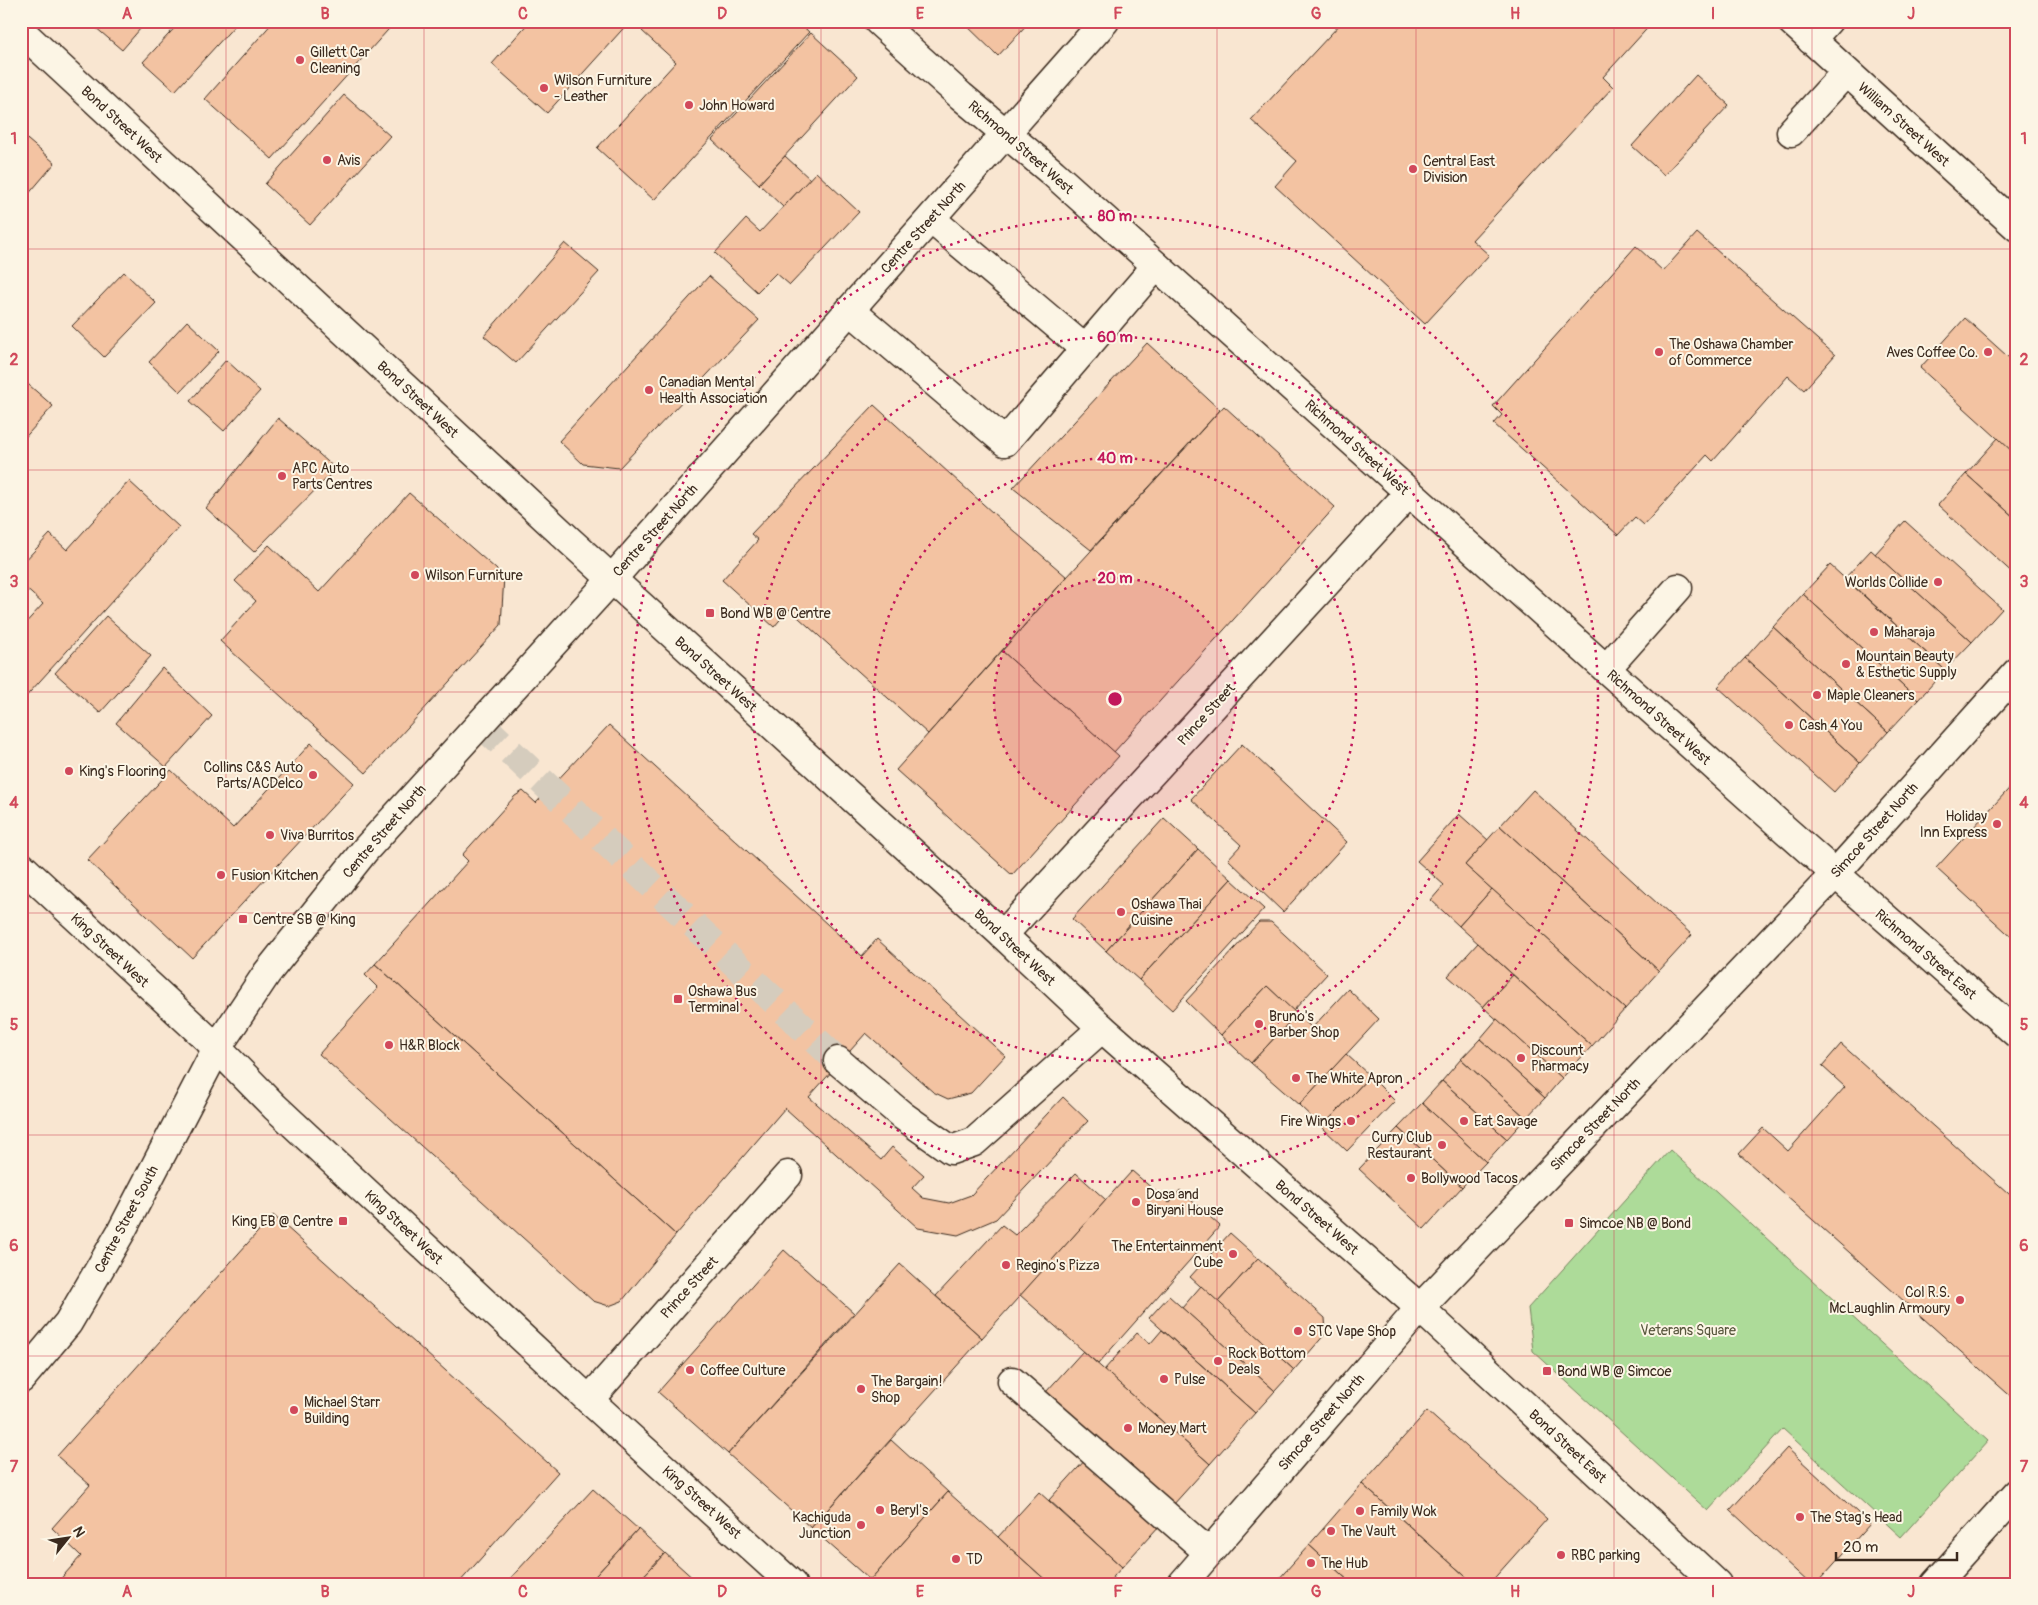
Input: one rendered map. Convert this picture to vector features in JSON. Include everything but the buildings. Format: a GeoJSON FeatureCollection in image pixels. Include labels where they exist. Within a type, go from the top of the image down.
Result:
{"type":"FeatureCollection","features":[{"type":"Feature","properties":{"kind":"main road","name":"Richmond Street West"},"geometry":{"type":"LineString","coordinates":[[878,21],[1053,173],[1835,874]]}},
{"type":"Feature","properties":{"kind":"main road","name":"Centre Street North"},"geometry":{"type":"LineString","coordinates":[[216,1048],[267,973],[365,850],[612,579],[1105,21]]}},
{"type":"Feature","properties":{"kind":"main road","name":"William Street West"},"geometry":{"type":"LineString","coordinates":[[1791,21],[1820,31],[1846,72],[2017,227]]}},
{"type":"Feature","properties":{"kind":"main road","name":"Bond Street West"},"geometry":{"type":"LineString","coordinates":[[21,30],[612,579],[1003,934],[1102,1028],[1420,1308]]}},
{"type":"Feature","properties":{"kind":"main road"},"geometry":{"type":"LineString","coordinates":[[1791,132],[1846,72]]}},
{"type":"Feature","properties":{"kind":"main road"},"geometry":{"type":"LineString","coordinates":[[931,219],[1085,349]]}},
{"type":"Feature","properties":{"kind":"main road"},"geometry":{"type":"LineString","coordinates":[[850,310],[1005,442],[1156,266]]}},
{"type":"Feature","properties":{"kind":"main road","name":"Prince Street"},"geometry":{"type":"LineString","coordinates":[[1003,934],[1408,493]]}},
{"type":"Feature","properties":{"kind":"main road"},"geometry":{"type":"LineString","coordinates":[[1606,669],[1678,588]]}},
{"type":"Feature","properties":{"kind":"main road","name":"Simcoe Street North"},"geometry":{"type":"LineString","coordinates":[[1182,1584],[1420,1308],[1835,874],[2017,672]]}},
{"type":"Feature","properties":{"kind":"main road","name":"King Street West"},"geometry":{"type":"LineString","coordinates":[[21,866],[589,1400],[792,1584]]}},
{"type":"Feature","properties":{"kind":"main road","name":"Richmond Street East"},"geometry":{"type":"LineString","coordinates":[[1835,874],[2017,1034]]}},
{"type":"Feature","properties":{"kind":"main road"},"geometry":{"type":"LineString","coordinates":[[838,1061],[903,1116],[951,1150],[974,1142],[1102,1028]]}},
{"type":"Feature","properties":{"kind":"main road","name":"Centre Street South"},"geometry":{"type":"LineString","coordinates":[[21,1379],[68,1323],[121,1232],[216,1048]]}},
{"type":"Feature","properties":{"kind":"main road","name":"Prince Street"},"geometry":{"type":"LineString","coordinates":[[589,1400],[788,1175]]}},
{"type":"Feature","properties":{"kind":"main road","name":"Bond Street East"},"geometry":{"type":"LineString","coordinates":[[1420,1308],[1717,1584]]}},
{"type":"Feature","properties":{"kind":"main road"},"geometry":{"type":"LineString","coordinates":[[1012,1381],[1208,1552]]}},
{"type":"Feature","properties":{"kind":"main road"},"geometry":{"type":"LineString","coordinates":[[1935,1584],[2017,1493]]}},
{"type":"Feature","properties":{"kind":"shaded area"},"geometry":{"type":"Polygon","coordinates":[[[21,21],[2017,21],[2017,1584],[21,1584],[21,21]]]}},
{"type":"Feature","properties":{"kind":"green space","name":"Veterans Square"},"geometry":{"type":"Polygon","coordinates":[[[1670,1150],[1988,1441],[1901,1537],[1783,1429],[1708,1511],[1533,1351],[1528,1308],[1670,1150]]]}},
{"type":"Feature","properties":{"kind":"tunnel"},"geometry":{"type":"LineString","coordinates":[[480,723],[838,1061]]}},
{"type":"Feature","properties":{"kind":"place","name":"Gillett Car Cleaning"},"geometry":{"type":"Point","coordinates":[300,60]}},
{"type":"Feature","properties":{"kind":"place","name":"Wilson Furniture - Leather"},"geometry":{"type":"Point","coordinates":[544,88]}},
{"type":"Feature","properties":{"kind":"place","name":"John Howard"},"geometry":{"type":"Point","coordinates":[689,105]}},
{"type":"Feature","properties":{"kind":"place","name":"Avis"},"geometry":{"type":"Point","coordinates":[327,160]}},
{"type":"Feature","properties":{"kind":"place","name":"Central East Division"},"geometry":{"type":"Point","coordinates":[1413,169]}},
{"type":"Feature","properties":{"kind":"place","name":"The Oshawa Chamber of Commerce"},"geometry":{"type":"Point","coordinates":[1659,352]}},
{"type":"Feature","properties":{"kind":"place","name":"Aves Coffee Co."},"geometry":{"type":"Point","coordinates":[1988,352]}},
{"type":"Feature","properties":{"kind":"place","name":"Canadian Mental Health Association"},"geometry":{"type":"Point","coordinates":[649,390]}},
{"type":"Feature","properties":{"kind":"place","name":"APC Auto Parts Centres"},"geometry":{"type":"Point","coordinates":[282,476]}},
{"type":"Feature","properties":{"kind":"place","name":"Wilson Furniture"},"geometry":{"type":"Point","coordinates":[415,575]}},
{"type":"Feature","properties":{"kind":"place","name":"Worlds Collide"},"geometry":{"type":"Point","coordinates":[1938,582]}},
{"type":"Feature","properties":{"kind":"place","name":"Bond WB @ Centre"},"geometry":{"type":"Point","coordinates":[710,613]}},
{"type":"Feature","properties":{"kind":"place","name":"Maharaja"},"geometry":{"type":"Point","coordinates":[1874,632]}},
{"type":"Feature","properties":{"kind":"place","name":"Mountain Beauty & Esthetic Supply"},"geometry":{"type":"Point","coordinates":[1846,664]}},
{"type":"Feature","properties":{"kind":"place","name":"Maple Cleaners"},"geometry":{"type":"Point","coordinates":[1817,695]}},
{"type":"Feature","properties":{"kind":"place","name":"Cash 4 You"},"geometry":{"type":"Point","coordinates":[1789,725]}},
{"type":"Feature","properties":{"kind":"place","name":"King's Flooring"},"geometry":{"type":"Point","coordinates":[69,771]}},
{"type":"Feature","properties":{"kind":"place","name":"Collins C&S Auto Parts/ACDelco"},"geometry":{"type":"Point","coordinates":[313,775]}},
{"type":"Feature","properties":{"kind":"place","name":"Holiday Inn Express"},"geometry":{"type":"Point","coordinates":[1997,824]}},
{"type":"Feature","properties":{"kind":"place","name":"Viva Burritos"},"geometry":{"type":"Point","coordinates":[270,835]}},
{"type":"Feature","properties":{"kind":"place","name":"Fusion Kitchen"},"geometry":{"type":"Point","coordinates":[221,875]}},
{"type":"Feature","properties":{"kind":"place","name":"Oshawa Thai Cuisine"},"geometry":{"type":"Point","coordinates":[1121,912]}},
{"type":"Feature","properties":{"kind":"place","name":"Centre SB @ King"},"geometry":{"type":"Point","coordinates":[243,919]}},
{"type":"Feature","properties":{"kind":"place","name":"Oshawa Bus Terminal"},"geometry":{"type":"Point","coordinates":[678,999]}},
{"type":"Feature","properties":{"kind":"place","name":"Bruno's Barber Shop"},"geometry":{"type":"Point","coordinates":[1259,1024]}},
{"type":"Feature","properties":{"kind":"place","name":"H&R Block"},"geometry":{"type":"Point","coordinates":[389,1045]}},
{"type":"Feature","properties":{"kind":"place","name":"Discount Pharmacy"},"geometry":{"type":"Point","coordinates":[1521,1058]}},
{"type":"Feature","properties":{"kind":"place","name":"The White Apron"},"geometry":{"type":"Point","coordinates":[1296,1078]}},
{"type":"Feature","properties":{"kind":"place","name":"Fire Wings"},"geometry":{"type":"Point","coordinates":[1351,1121]}},
{"type":"Feature","properties":{"kind":"place","name":"Eat Savage"},"geometry":{"type":"Point","coordinates":[1464,1121]}},
{"type":"Feature","properties":{"kind":"place","name":"Curry Club Restaurant"},"geometry":{"type":"Point","coordinates":[1442,1145]}},
{"type":"Feature","properties":{"kind":"place","name":"Bollywood Tacos"},"geometry":{"type":"Point","coordinates":[1411,1178]}},
{"type":"Feature","properties":{"kind":"place","name":"Dosa and Biryani House"},"geometry":{"type":"Point","coordinates":[1136,1202]}},
{"type":"Feature","properties":{"kind":"place","name":"King EB @ Centre"},"geometry":{"type":"Point","coordinates":[343,1221]}},
{"type":"Feature","properties":{"kind":"place","name":"Simcoe NB @ Bond"},"geometry":{"type":"Point","coordinates":[1569,1223]}},
{"type":"Feature","properties":{"kind":"place","name":"The Entertainment Cube"},"geometry":{"type":"Point","coordinates":[1233,1254]}},
{"type":"Feature","properties":{"kind":"place","name":"Regino's Pizza"},"geometry":{"type":"Point","coordinates":[1006,1265]}},
{"type":"Feature","properties":{"kind":"place","name":"Col R.S. McLaughlin Armoury"},"geometry":{"type":"Point","coordinates":[1960,1300]}},
{"type":"Feature","properties":{"kind":"place","name":"STC Vape Shop"},"geometry":{"type":"Point","coordinates":[1298,1331]}},
{"type":"Feature","properties":{"kind":"place","name":"Rock Bottom Deals"},"geometry":{"type":"Point","coordinates":[1218,1361]}},
{"type":"Feature","properties":{"kind":"place","name":"Coffee Culture"},"geometry":{"type":"Point","coordinates":[690,1370]}},
{"type":"Feature","properties":{"kind":"place","name":"Bond WB @ Simcoe"},"geometry":{"type":"Point","coordinates":[1547,1371]}},
{"type":"Feature","properties":{"kind":"place","name":"Pulse"},"geometry":{"type":"Point","coordinates":[1164,1379]}},
{"type":"Feature","properties":{"kind":"place","name":"The Bargain! Shop"},"geometry":{"type":"Point","coordinates":[861,1389]}},
{"type":"Feature","properties":{"kind":"place","name":"Michael Starr Building"},"geometry":{"type":"Point","coordinates":[294,1410]}},
{"type":"Feature","properties":{"kind":"place","name":"Money Mart"},"geometry":{"type":"Point","coordinates":[1128,1428]}},
{"type":"Feature","properties":{"kind":"place","name":"Beryl's"},"geometry":{"type":"Point","coordinates":[880,1510]}},
{"type":"Feature","properties":{"kind":"place","name":"Family Wok"},"geometry":{"type":"Point","coordinates":[1360,1511]}},
{"type":"Feature","properties":{"kind":"place","name":"The Stag's Head"},"geometry":{"type":"Point","coordinates":[1800,1517]}},
{"type":"Feature","properties":{"kind":"place","name":"Kachiguda Junction"},"geometry":{"type":"Point","coordinates":[861,1525]}},
{"type":"Feature","properties":{"kind":"place","name":"The Vault"},"geometry":{"type":"Point","coordinates":[1331,1531]}},
{"type":"Feature","properties":{"kind":"place","name":"RBC parking"},"geometry":{"type":"Point","coordinates":[1561,1555]}},
{"type":"Feature","properties":{"kind":"place","name":"TD"},"geometry":{"type":"Point","coordinates":[956,1559]}},
{"type":"Feature","properties":{"kind":"place","name":"The Hub"},"geometry":{"type":"Point","coordinates":[1311,1563]}}]}
